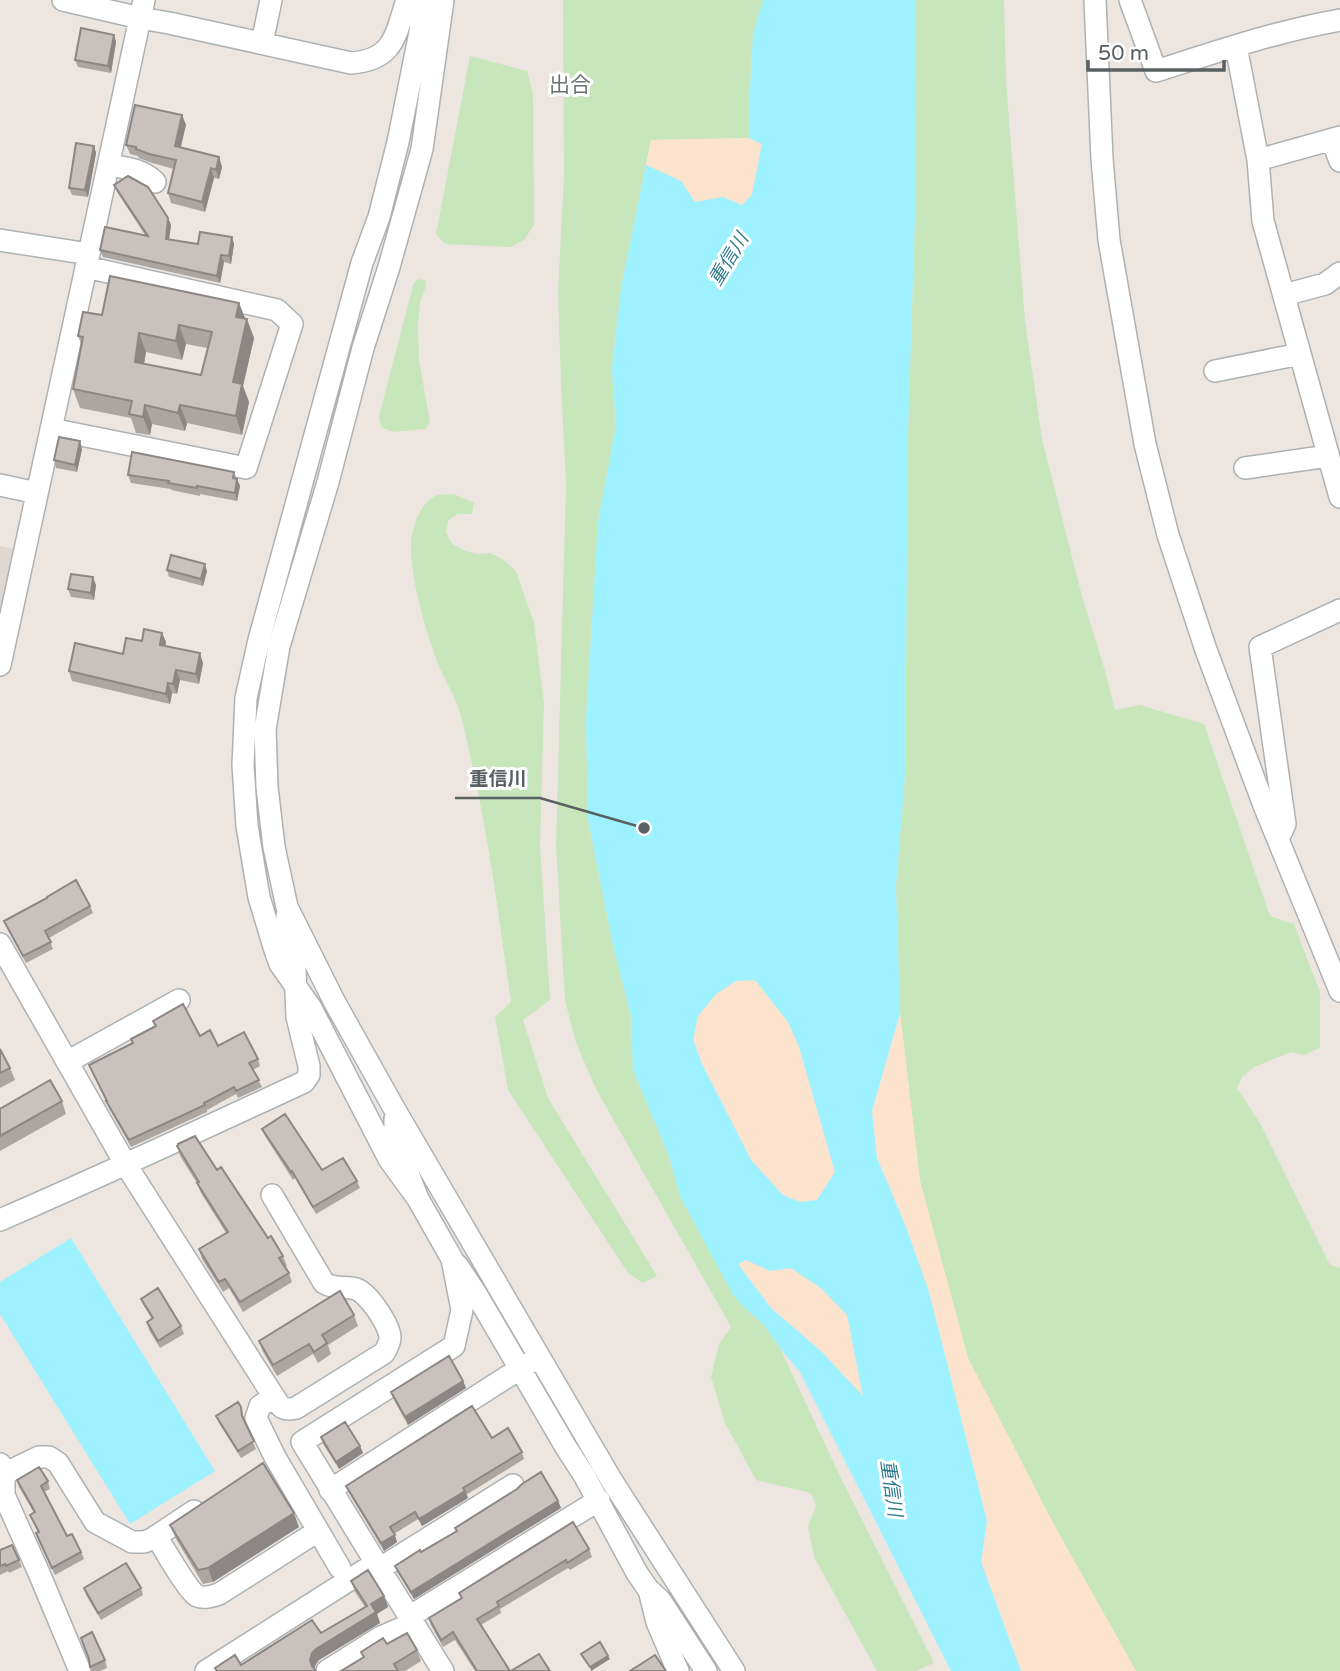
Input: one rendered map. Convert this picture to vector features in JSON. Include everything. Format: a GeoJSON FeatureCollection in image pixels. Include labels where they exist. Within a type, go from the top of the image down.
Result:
{"type":"FeatureCollection","features":[{"type":"Feature","properties":{"kind":"street"},"geometry":{"type":"LineString","coordinates":[[63,0],[142,9],[169,23],[351,63],[373,59],[384,52],[393,42],[409,0]]}},
{"type":"Feature","properties":{"kind":"street"},"geometry":{"type":"LineString","coordinates":[[262,43],[271,0]]}},
{"type":"Feature","properties":{"kind":"street"},"geometry":{"type":"LineString","coordinates":[[423,0],[414,66],[392,167],[379,217],[362,263],[258,640],[246,698],[243,765],[247,826],[257,885],[280,964],[311,1008],[389,1159],[418,1199],[452,1259],[475,1292],[599,1500],[629,1559],[648,1589],[660,1600],[706,1671]]}},
{"type":"Feature","properties":{"kind":"street"},"geometry":{"type":"LineString","coordinates":[[0,1220],[304,1082],[309,1075],[297,1017],[295,970],[288,943],[287,907],[274,846],[267,787],[265,729],[279,646],[422,149],[443,0]]}},
{"type":"Feature","properties":{"kind":"street"},"geometry":{"type":"LineString","coordinates":[[1095,0],[1102,159],[1109,240],[1145,444],[1168,534],[1206,650],[1278,839],[1340,991]]}},
{"type":"Feature","properties":{"kind":"street"},"geometry":{"type":"LineString","coordinates":[[1130,0],[1156,71],[1236,46],[1340,20]]}},
{"type":"Feature","properties":{"kind":"street"},"geometry":{"type":"LineString","coordinates":[[0,665],[142,9]]}},
{"type":"Feature","properties":{"kind":"street"},"geometry":{"type":"LineString","coordinates":[[1236,46],[1258,160],[1263,221],[1340,497]]}},
{"type":"Feature","properties":{"kind":"street"},"geometry":{"type":"LineString","coordinates":[[1258,160],[1336,138],[1340,160]]}},
{"type":"Feature","properties":{"kind":"street"},"geometry":{"type":"LineString","coordinates":[[108,165],[147,174],[155,182]]}},
{"type":"Feature","properties":{"kind":"street"},"geometry":{"type":"LineString","coordinates":[[0,240],[88,260],[277,310],[292,324],[246,468],[51,429]]}},
{"type":"Feature","properties":{"kind":"street"},"geometry":{"type":"LineString","coordinates":[[1284,295],[1325,284],[1340,272]]}},
{"type":"Feature","properties":{"kind":"street"},"geometry":{"type":"LineString","coordinates":[[1215,371],[1300,354]]}},
{"type":"Feature","properties":{"kind":"street"},"geometry":{"type":"LineString","coordinates":[[1245,468],[1328,456]]}},
{"type":"Feature","properties":{"kind":"street"},"geometry":{"type":"LineString","coordinates":[[0,485],[37,493]]}},
{"type":"Feature","properties":{"kind":"street"},"geometry":{"type":"LineString","coordinates":[[1278,839],[1285,824],[1260,647],[1340,610]]}},
{"type":"Feature","properties":{"kind":"street"},"geometry":{"type":"LineString","coordinates":[[287,907],[334,1001],[395,1110],[612,1481],[734,1671]]}},
{"type":"Feature","properties":{"kind":"street"},"geometry":{"type":"LineString","coordinates":[[1318,939],[1334,944],[1340,953]]}},
{"type":"Feature","properties":{"kind":"street"},"geometry":{"type":"LineString","coordinates":[[0,944],[126,1165],[280,1407],[288,1410],[296,1408],[384,1353],[390,1337],[370,1300],[361,1292],[354,1288],[333,1288],[324,1283],[272,1195]]}},
{"type":"Feature","properties":{"kind":"street"},"geometry":{"type":"LineString","coordinates":[[67,1062],[180,1000]]}},
{"type":"Feature","properties":{"kind":"street"},"geometry":{"type":"LineString","coordinates":[[395,1110],[395,1134],[418,1199]]}},
{"type":"Feature","properties":{"kind":"street"},"geometry":{"type":"LineString","coordinates":[[443,1671],[302,1442],[454,1346],[462,1310],[452,1259]]}},
{"type":"Feature","properties":{"kind":"street"},"geometry":{"type":"LineString","coordinates":[[330,1490],[540,1357]]}},
{"type":"Feature","properties":{"kind":"street"},"geometry":{"type":"LineString","coordinates":[[274,1397],[260,1406],[256,1418],[275,1457],[340,1567]]}},
{"type":"Feature","properties":{"kind":"street"},"geometry":{"type":"LineString","coordinates":[[80,1671],[39,1573],[2,1497],[2,1469],[39,1457],[49,1457],[58,1463],[95,1522],[132,1542],[144,1542],[156,1536],[210,1500]]}},
{"type":"Feature","properties":{"kind":"street"},"geometry":{"type":"LineString","coordinates":[[253,1471],[275,1457]]}},
{"type":"Feature","properties":{"kind":"street"},"geometry":{"type":"LineString","coordinates":[[206,1671],[513,1485]]}},
{"type":"Feature","properties":{"kind":"street"},"geometry":{"type":"LineString","coordinates":[[327,1671],[599,1500]]}},
{"type":"Feature","properties":{"kind":"street"},"geometry":{"type":"LineString","coordinates":[[631,1510],[631,1531],[657,1622],[678,1671]]}},
{"type":"Feature","properties":{"kind":"street"},"geometry":{"type":"LineString","coordinates":[[156,1536],[197,1596],[207,1597],[219,1594],[318,1531]]}},
{"type":"Feature","properties":{"kind":"shaded area"},"geometry":{"type":"Polygon","coordinates":[[[0,546],[18,550],[0,635],[0,546]]]}},
{"type":"Feature","properties":{"kind":"green space"},"geometry":{"type":"Polygon","coordinates":[[[563,0],[763,0],[753,35],[749,138],[651,140],[621,288],[612,368],[616,426],[598,522],[586,720],[588,819],[613,945],[631,1016],[633,1070],[669,1156],[680,1196],[747,1310],[763,1324],[780,1348],[840,1476],[934,1663],[916,1671],[877,1671],[814,1557],[808,1526],[816,1506],[811,1493],[756,1480],[725,1423],[711,1377],[719,1344],[731,1327],[596,1089],[576,1043],[565,1000],[556,846],[566,485],[558,292],[564,176],[563,0]]]}},
{"type":"Feature","properties":{"kind":"green space"},"geometry":{"type":"Polygon","coordinates":[[[915,0],[1004,0],[1006,82],[1025,321],[1042,439],[1082,596],[1115,710],[1140,705],[1204,724],[1270,916],[1294,924],[1320,992],[1320,1048],[1304,1055],[1291,1052],[1254,1067],[1242,1077],[1237,1088],[1260,1123],[1330,1265],[1340,1268],[1340,1671],[1136,1671],[1053,1523],[968,1358],[920,1181],[900,1013],[896,886],[905,776],[908,434],[916,183],[915,0]]]}},
{"type":"Feature","properties":{"kind":"green space"},"geometry":{"type":"Polygon","coordinates":[[[470,56],[527,71],[533,93],[534,225],[524,240],[511,247],[445,244],[436,234],[470,56]]]}},
{"type":"Feature","properties":{"kind":"green space"},"geometry":{"type":"Polygon","coordinates":[[[425,280],[426,286],[420,302],[419,360],[430,422],[426,429],[393,432],[381,427],[379,416],[414,282],[425,280]]]}},
{"type":"Feature","properties":{"kind":"green space"},"geometry":{"type":"Polygon","coordinates":[[[454,494],[474,503],[472,514],[457,514],[448,521],[446,532],[452,544],[477,554],[490,553],[504,560],[516,571],[534,623],[544,703],[540,844],[550,1000],[523,1020],[548,1098],[657,1276],[643,1283],[628,1273],[508,1090],[495,1017],[511,1002],[483,821],[460,713],[429,637],[411,558],[413,530],[426,503],[438,495],[454,494]]]}},
{"type":"Feature","properties":{"kind":"sand"},"geometry":{"type":"Polygon","coordinates":[[[749,138],[762,144],[751,195],[742,205],[723,197],[695,202],[681,181],[646,165],[651,140],[749,138]]]}},
{"type":"Feature","properties":{"kind":"sand"},"geometry":{"type":"Polygon","coordinates":[[[755,980],[788,1022],[799,1047],[835,1173],[817,1200],[800,1202],[783,1195],[751,1160],[702,1064],[693,1040],[697,1016],[716,994],[736,981],[755,980]]]}},
{"type":"Feature","properties":{"kind":"sand"},"geometry":{"type":"Polygon","coordinates":[[[900,1013],[920,1181],[968,1358],[1053,1523],[1136,1671],[1021,1671],[981,1562],[987,1521],[929,1292],[877,1158],[872,1111],[900,1013]]]}},
{"type":"Feature","properties":{"kind":"sand"},"geometry":{"type":"Polygon","coordinates":[[[746,1260],[770,1271],[791,1268],[822,1289],[847,1315],[863,1398],[822,1352],[771,1308],[738,1264],[746,1260]]]}},
{"type":"Feature","properties":{"kind":"water"},"geometry":{"type":"Polygon","coordinates":[[[763,0],[915,0],[916,184],[908,434],[905,776],[896,886],[900,1013],[872,1111],[877,1158],[929,1292],[987,1521],[981,1562],[1021,1671],[951,1671],[800,1372],[763,1324],[733,1295],[680,1196],[669,1156],[633,1070],[631,1016],[613,945],[588,819],[586,720],[598,522],[616,426],[612,368],[621,288],[646,165],[681,181],[695,202],[723,197],[742,205],[752,195],[762,144],[749,138],[753,35],[763,0]],[[755,980],[736,981],[716,994],[698,1016],[693,1040],[702,1064],[751,1160],[783,1195],[800,1202],[817,1200],[835,1172],[799,1047],[788,1022],[755,980]],[[746,1260],[738,1264],[771,1308],[822,1352],[863,1396],[847,1315],[822,1289],[791,1268],[770,1271],[746,1260]]]}},
{"type":"Feature","properties":{"kind":"water"},"geometry":{"type":"Polygon","coordinates":[[[71,1238],[215,1471],[130,1524],[0,1314],[0,1282],[71,1238]]]}},
{"type":"Feature","properties":{"kind":"building"},"geometry":{"type":"Polygon","coordinates":[[[81,28],[114,35],[108,66],[75,60],[81,28]]]}},
{"type":"Feature","properties":{"kind":"building"},"geometry":{"type":"Polygon","coordinates":[[[135,105],[182,115],[175,146],[219,157],[216,170],[211,168],[202,202],[168,193],[176,160],[126,145],[135,105]]]}},
{"type":"Feature","properties":{"kind":"building"},"geometry":{"type":"Polygon","coordinates":[[[76,143],[94,146],[85,190],[69,188],[76,143]]]}},
{"type":"Feature","properties":{"kind":"building"},"geometry":{"type":"Polygon","coordinates":[[[128,176],[148,187],[168,218],[166,239],[198,244],[200,232],[232,237],[229,256],[221,255],[217,276],[100,250],[105,227],[148,236],[114,185],[128,176]]]}},
{"type":"Feature","properties":{"kind":"building"},"geometry":{"type":"Polygon","coordinates":[[[110,276],[239,303],[236,317],[247,319],[233,382],[242,384],[236,416],[180,405],[178,413],[145,405],[143,417],[129,414],[132,401],[73,389],[83,337],[78,336],[83,312],[102,315],[110,276]],[[179,325],[176,341],[139,333],[135,362],[201,375],[212,332],[179,325]]]}},
{"type":"Feature","properties":{"kind":"building"},"geometry":{"type":"Polygon","coordinates":[[[59,437],[80,441],[75,465],[54,460],[59,437]]]}},
{"type":"Feature","properties":{"kind":"building"},"geometry":{"type":"Polygon","coordinates":[[[132,452],[234,472],[233,478],[237,479],[235,493],[128,475],[132,452]]]}},
{"type":"Feature","properties":{"kind":"building"},"geometry":{"type":"Polygon","coordinates":[[[171,555],[205,564],[201,579],[167,570],[171,555]]]}},
{"type":"Feature","properties":{"kind":"building"},"geometry":{"type":"Polygon","coordinates":[[[71,574],[93,577],[91,593],[68,589],[71,574]]]}},
{"type":"Feature","properties":{"kind":"building"},"geometry":{"type":"Polygon","coordinates":[[[144,629],[162,633],[160,645],[200,653],[196,674],[176,670],[173,684],[168,683],[166,694],[69,671],[75,643],[123,654],[126,638],[142,641],[144,629]]]}},
{"type":"Feature","properties":{"kind":"building"},"geometry":{"type":"Polygon","coordinates":[[[76,880],[90,906],[45,931],[51,942],[23,956],[4,921],[76,880]]]}},
{"type":"Feature","properties":{"kind":"building"},"geometry":{"type":"Polygon","coordinates":[[[183,1004],[200,1036],[210,1030],[218,1046],[244,1032],[258,1059],[249,1063],[259,1080],[236,1091],[234,1087],[204,1103],[205,1105],[129,1140],[89,1065],[133,1043],[131,1039],[156,1026],[153,1021],[183,1004]]]}},
{"type":"Feature","properties":{"kind":"building"},"geometry":{"type":"Polygon","coordinates":[[[0,1049],[10,1068],[0,1073],[0,1049]]]}},
{"type":"Feature","properties":{"kind":"building"},"geometry":{"type":"Polygon","coordinates":[[[50,1080],[62,1101],[0,1136],[0,1109],[50,1080]]]}},
{"type":"Feature","properties":{"kind":"building"},"geometry":{"type":"Polygon","coordinates":[[[285,1114],[322,1170],[343,1158],[357,1181],[313,1207],[292,1171],[262,1129],[285,1114]]]}},
{"type":"Feature","properties":{"kind":"building"},"geometry":{"type":"Polygon","coordinates":[[[195,1136],[217,1170],[221,1167],[268,1238],[271,1236],[283,1256],[279,1258],[289,1273],[240,1302],[225,1279],[219,1282],[199,1249],[228,1232],[177,1146],[195,1136]]]}},
{"type":"Feature","properties":{"kind":"building"},"geometry":{"type":"Polygon","coordinates":[[[158,1288],[181,1326],[158,1341],[147,1322],[153,1318],[141,1299],[158,1288]]]}},
{"type":"Feature","properties":{"kind":"building"},"geometry":{"type":"Polygon","coordinates":[[[340,1291],[354,1315],[322,1335],[327,1343],[314,1352],[309,1344],[273,1365],[259,1341],[340,1291]]]}},
{"type":"Feature","properties":{"kind":"building"},"geometry":{"type":"Polygon","coordinates":[[[449,1356],[463,1381],[405,1417],[391,1392],[449,1356]]]}},
{"type":"Feature","properties":{"kind":"building"},"geometry":{"type":"Polygon","coordinates":[[[238,1402],[254,1441],[238,1451],[216,1416],[238,1402]]]}},
{"type":"Feature","properties":{"kind":"building"},"geometry":{"type":"Polygon","coordinates":[[[472,1406],[492,1438],[508,1428],[522,1452],[419,1519],[415,1512],[390,1527],[395,1535],[381,1543],[346,1486],[472,1406]]]}},
{"type":"Feature","properties":{"kind":"building"},"geometry":{"type":"Polygon","coordinates":[[[345,1422],[360,1446],[336,1462],[321,1437],[345,1422]]]}},
{"type":"Feature","properties":{"kind":"building"},"geometry":{"type":"Polygon","coordinates":[[[263,1463],[294,1513],[208,1568],[198,1570],[170,1525],[263,1463]]]}},
{"type":"Feature","properties":{"kind":"building"},"geometry":{"type":"Polygon","coordinates":[[[39,1467],[48,1481],[41,1486],[67,1536],[72,1534],[81,1552],[52,1568],[30,1515],[35,1512],[17,1480],[39,1467]]]}},
{"type":"Feature","properties":{"kind":"building"},"geometry":{"type":"Polygon","coordinates":[[[541,1472],[558,1501],[411,1592],[395,1566],[457,1531],[455,1528],[541,1472]]]}},
{"type":"Feature","properties":{"kind":"building"},"geometry":{"type":"Polygon","coordinates":[[[573,1522],[589,1549],[497,1602],[499,1606],[477,1619],[510,1671],[477,1671],[453,1632],[441,1640],[429,1618],[462,1598],[459,1593],[573,1522]]]}},
{"type":"Feature","properties":{"kind":"building"},"geometry":{"type":"Polygon","coordinates":[[[12,1545],[19,1560],[0,1566],[0,1550],[12,1545]]]}},
{"type":"Feature","properties":{"kind":"building"},"geometry":{"type":"Polygon","coordinates":[[[126,1563],[141,1588],[98,1613],[84,1588],[126,1563]]]}},
{"type":"Feature","properties":{"kind":"building"},"geometry":{"type":"Polygon","coordinates":[[[368,1570],[384,1596],[371,1604],[376,1612],[316,1649],[310,1660],[316,1671],[217,1671],[215,1668],[235,1655],[241,1665],[312,1620],[321,1633],[367,1606],[351,1581],[368,1570]]]}},
{"type":"Feature","properties":{"kind":"building"},"geometry":{"type":"Polygon","coordinates":[[[92,1632],[105,1660],[90,1667],[81,1638],[92,1632]]]}},
{"type":"Feature","properties":{"kind":"building"},"geometry":{"type":"Polygon","coordinates":[[[407,1633],[417,1650],[394,1664],[398,1671],[341,1671],[364,1657],[361,1652],[383,1638],[387,1644],[407,1633]]]}},
{"type":"Feature","properties":{"kind":"building"},"geometry":{"type":"Polygon","coordinates":[[[600,1642],[608,1656],[590,1667],[581,1654],[600,1642]]]}},
{"type":"Feature","properties":{"kind":"building"},"geometry":{"type":"Polygon","coordinates":[[[539,1654],[550,1671],[511,1671],[539,1654]]]}},
{"type":"Feature","properties":{"kind":"building"},"geometry":{"type":"Polygon","coordinates":[[[655,1655],[666,1671],[630,1671],[655,1655]]]}},
{"type":"Feature","properties":{"kind":"place","name":"重信川"},"geometry":{"type":"Point","coordinates":[644,828]}},
{"type":"Feature","properties":{"kind":"district","name":"出合"},"geometry":{"type":"Point","coordinates":[570,85]}}]}
